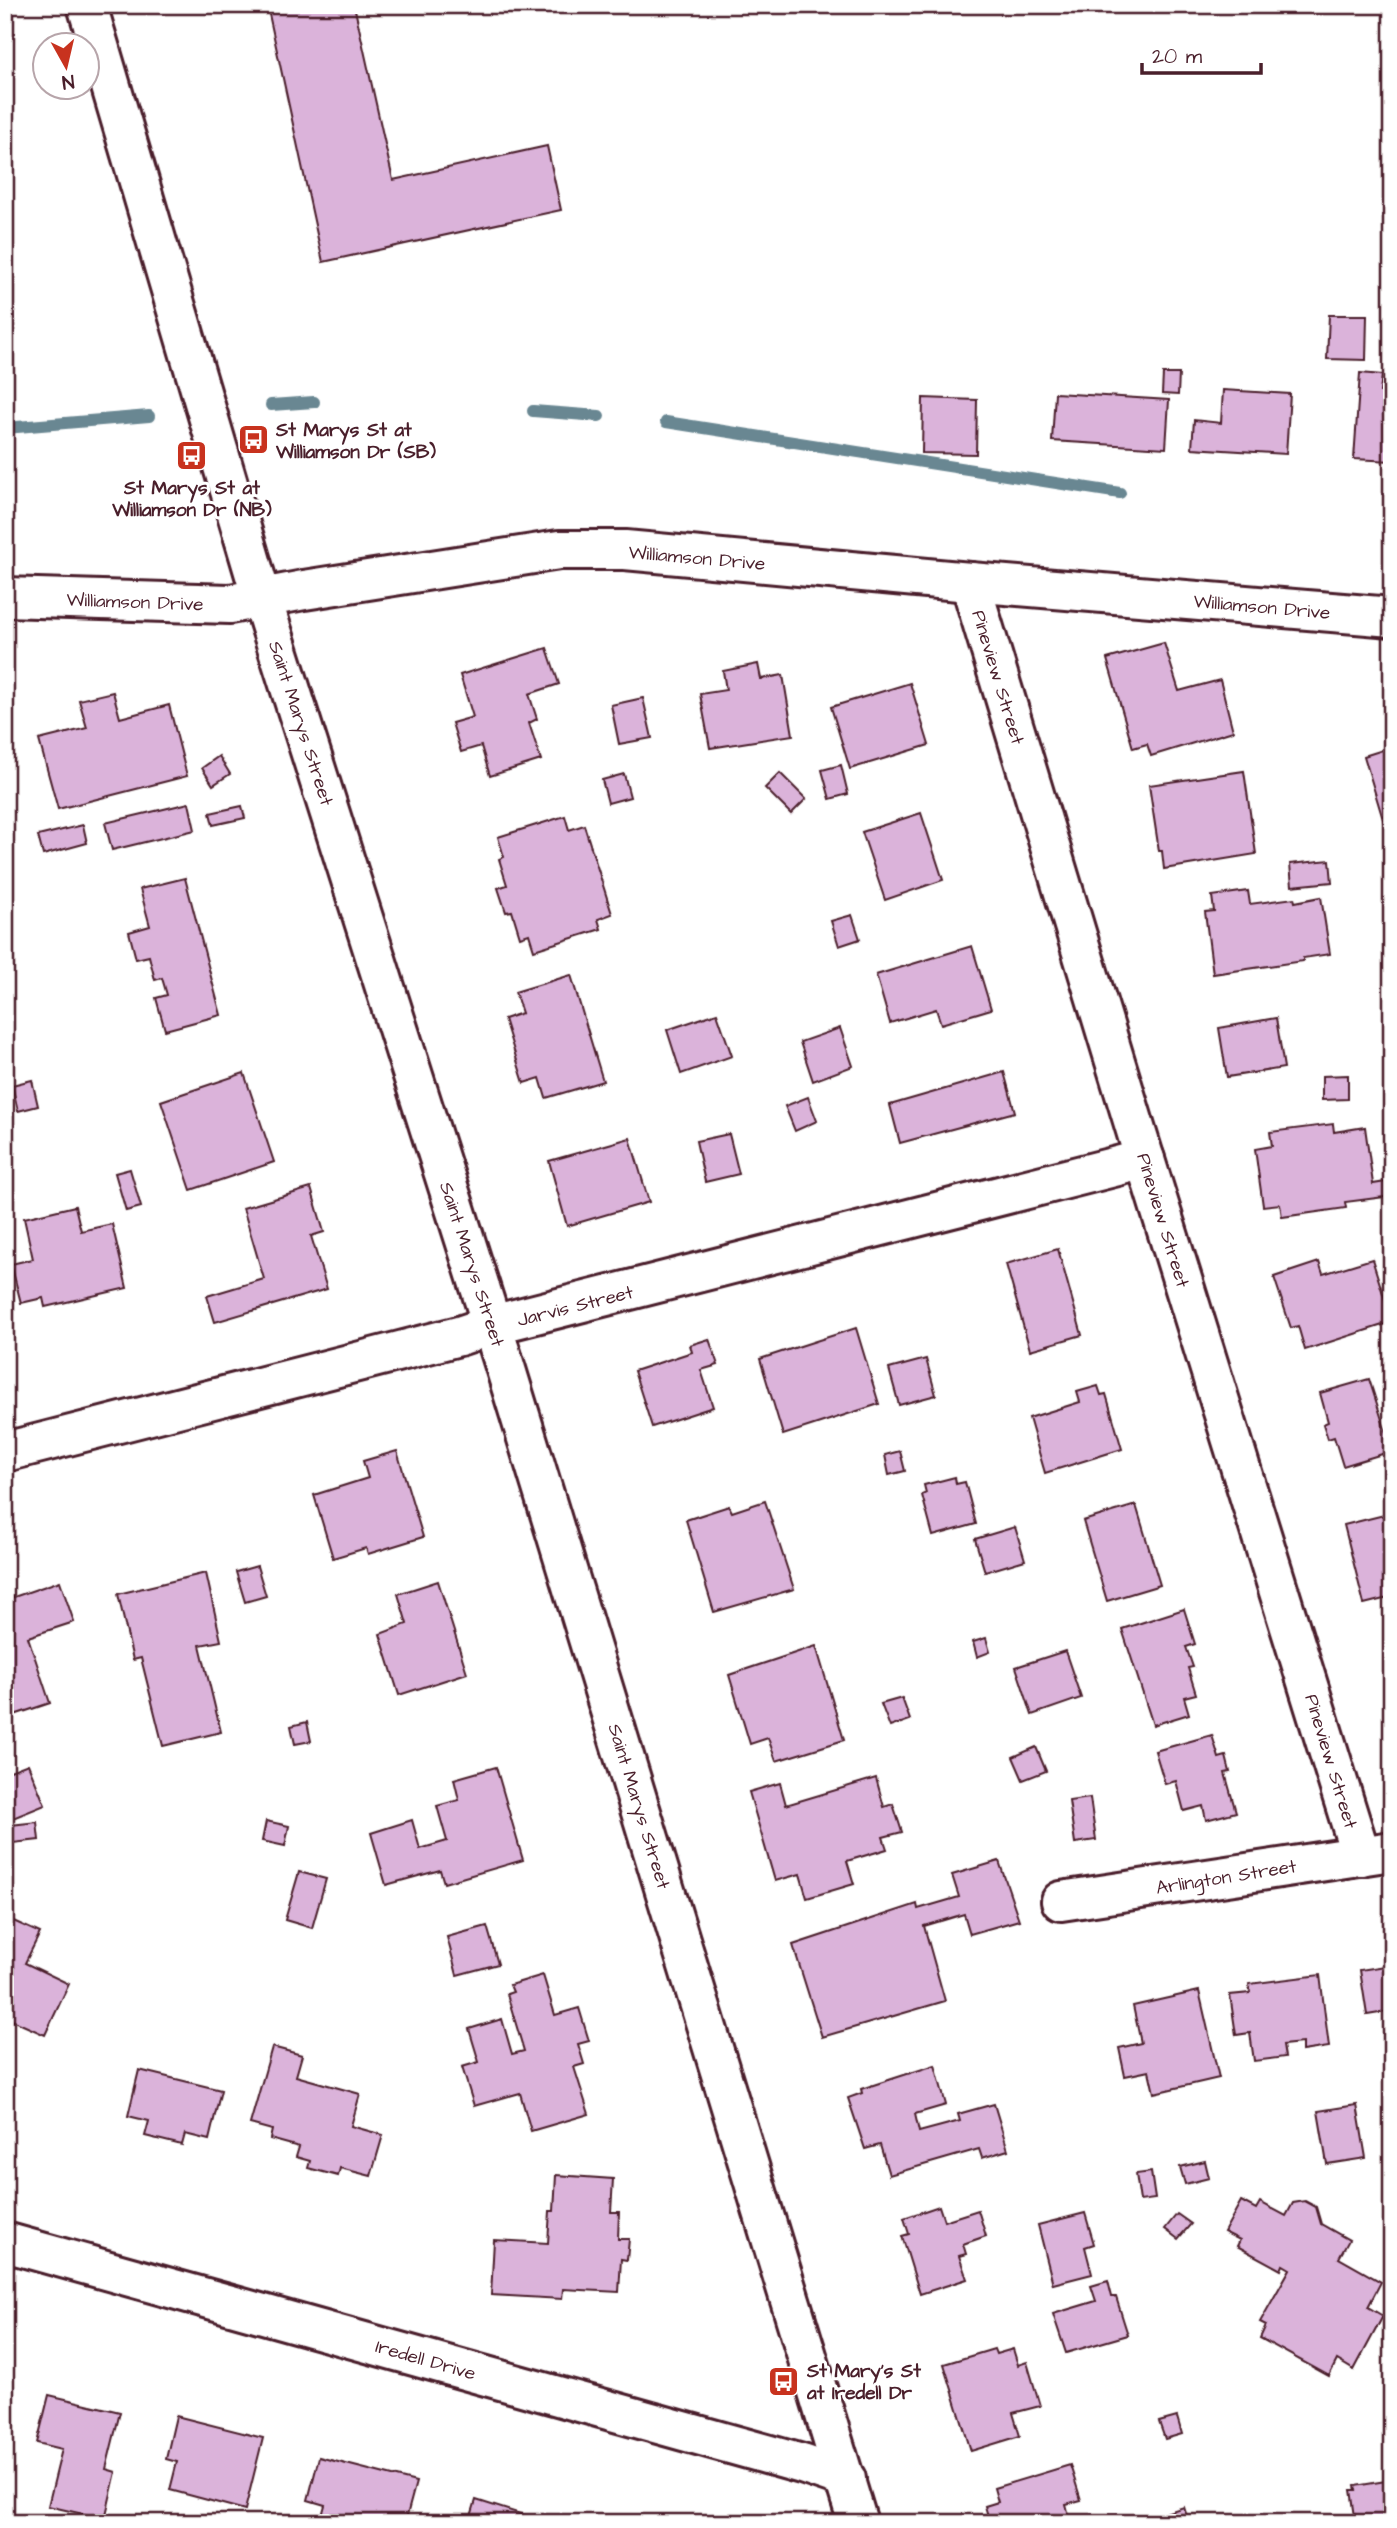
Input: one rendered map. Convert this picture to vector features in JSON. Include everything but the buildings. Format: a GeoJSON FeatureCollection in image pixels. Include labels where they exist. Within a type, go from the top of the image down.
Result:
{"type":"FeatureCollection","features":[{"type":"Feature","properties":{"kind":"street","name":"Saint Marys Street"},"geometry":{"type":"LineString","coordinates":[[87,5],[262,599],[492,1325],[858,2523]]}},
{"type":"Feature","properties":{"kind":"street","name":"Williamson Drive"},"geometry":{"type":"LineString","coordinates":[[5,597],[230,604],[559,550],[625,550],[1392,617]]}},
{"type":"Feature","properties":{"kind":"street","name":"Pineview Street"},"geometry":{"type":"LineString","coordinates":[[970,582],[1145,1159],[1376,1854]]}},
{"type":"Feature","properties":{"kind":"street","name":"Jarvis Street"},"geometry":{"type":"LineString","coordinates":[[5,1452],[1145,1159]]}},
{"type":"Feature","properties":{"kind":"street","name":"Arlington Street"},"geometry":{"type":"LineString","coordinates":[[1061,1901],[1376,1854]]}},
{"type":"Feature","properties":{"kind":"street","name":"Iredell Drive"},"geometry":{"type":"LineString","coordinates":[[5,2242],[802,2464],[846,2479]]}},
{"type":"Feature","properties":{"kind":"waterway"},"geometry":{"type":"LineString","coordinates":[[271,405],[314,402]]}},
{"type":"Feature","properties":{"kind":"waterway"},"geometry":{"type":"LineString","coordinates":[[533,411],[599,416]]}},
{"type":"Feature","properties":{"kind":"waterway"},"geometry":{"type":"LineString","coordinates":[[5,428],[149,416]]}},
{"type":"Feature","properties":{"kind":"waterway"},"geometry":{"type":"LineString","coordinates":[[666,422],[1120,493]]}},
{"type":"Feature","properties":{"kind":"place","name":"St Marys St at Williamson Dr (SB)"},"geometry":{"type":"Point","coordinates":[253,440]}},
{"type":"Feature","properties":{"kind":"place","name":"St Marys St at Williamson Dr (NB)"},"geometry":{"type":"Point","coordinates":[192,456]}},
{"type":"Feature","properties":{"kind":"place","name":"St Mary's St at Iredell Dr"},"geometry":{"type":"Point","coordinates":[784,2381]}}]}
